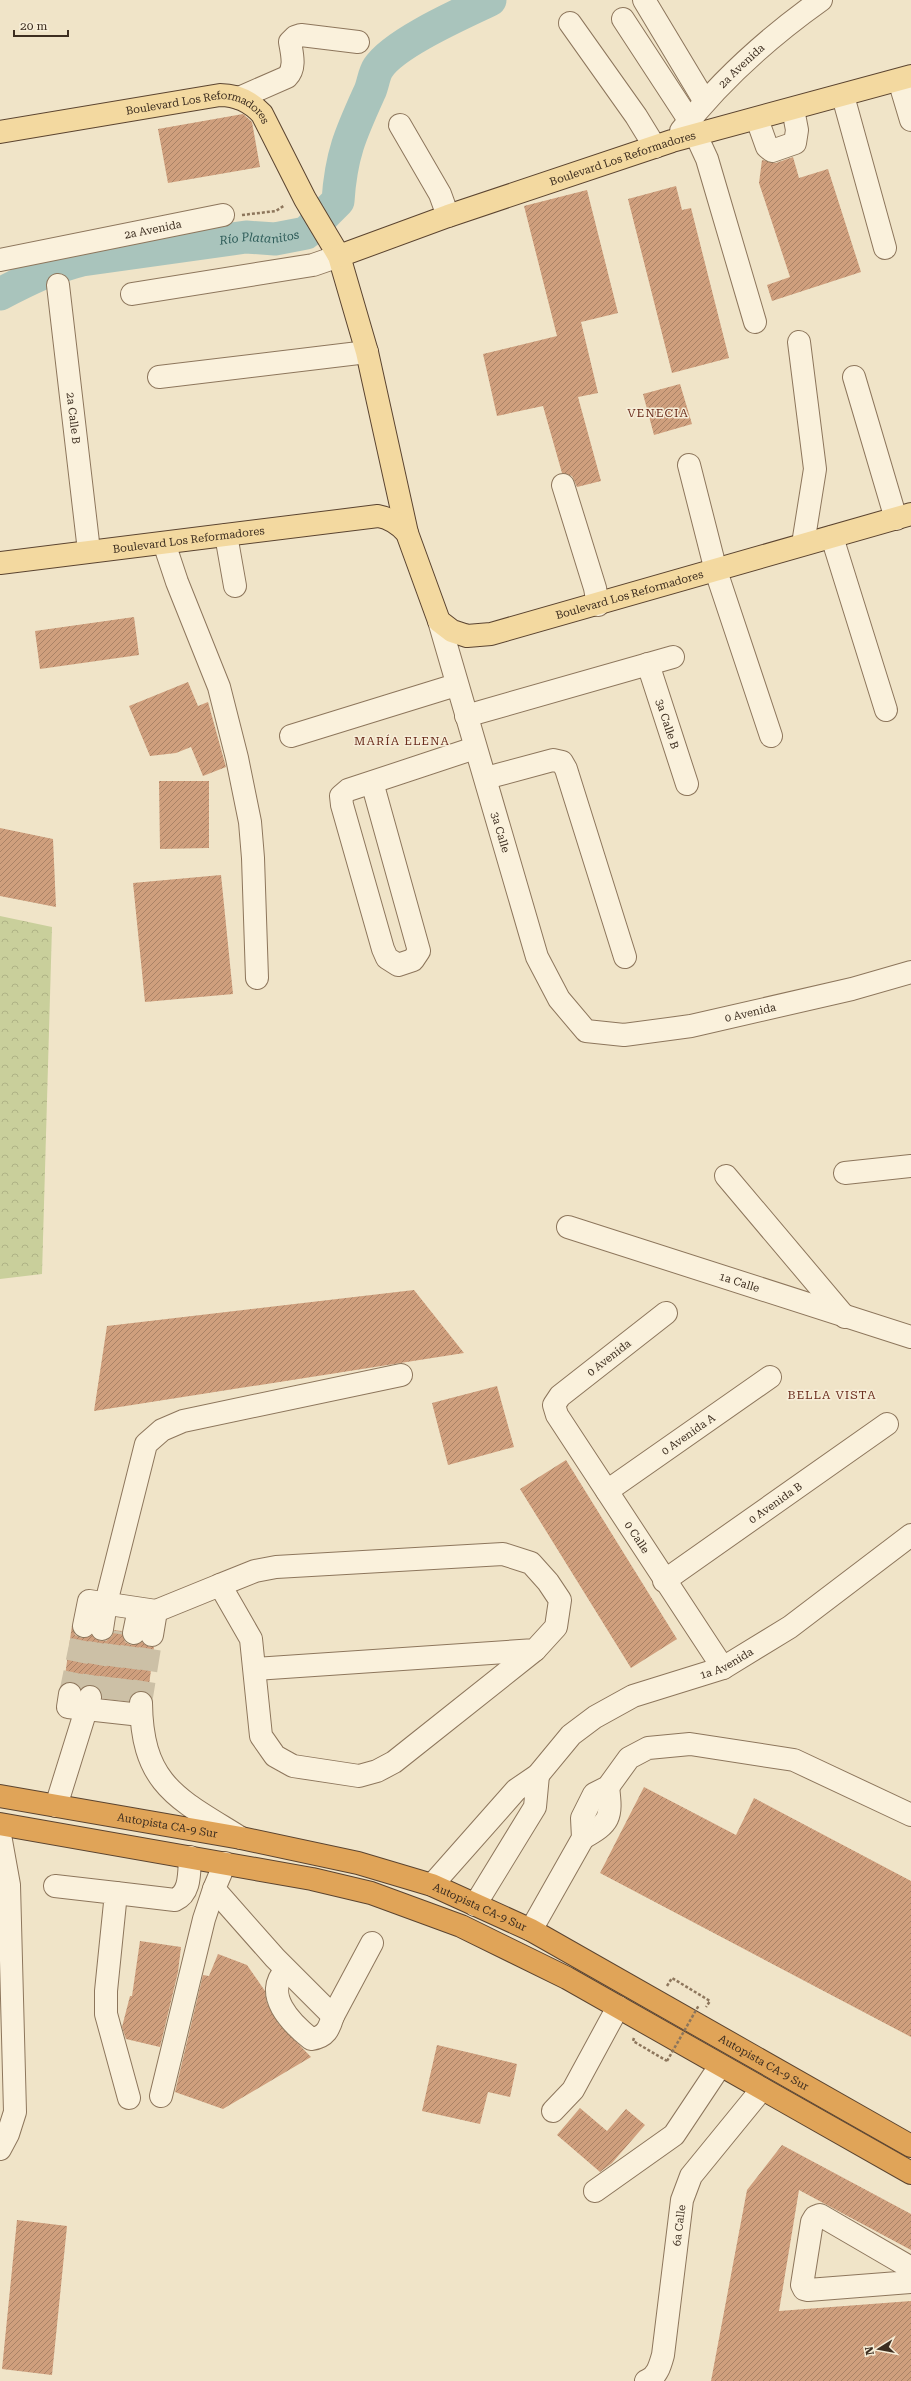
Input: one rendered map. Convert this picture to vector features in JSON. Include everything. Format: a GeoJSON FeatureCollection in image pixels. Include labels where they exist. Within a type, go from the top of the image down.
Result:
{"type":"FeatureCollection","features":[{"type":"Feature","properties":{"kind":"highway","name":"Autopista CA-9 Sur"},"geometry":{"type":"LineString","coordinates":[[0,1796],[241,1838],[358,1863],[432,1885],[530,1930],[911,2146]]}},
{"type":"Feature","properties":{"kind":"highway","name":"Autopista CA-9 Sur"},"geometry":{"type":"LineString","coordinates":[[0,1824],[312,1879],[371,1893],[461,1926],[567,1978],[911,2173]]}},
{"type":"Feature","properties":{"kind":"main road","name":"Boulevard Los Reformadores"},"geometry":{"type":"LineString","coordinates":[[337,253],[664,144],[693,128],[757,120],[905,78]]}},
{"type":"Feature","properties":{"kind":"main road","name":"Boulevard Los Reformadores"},"geometry":{"type":"LineString","coordinates":[[0,132],[220,95],[239,98],[255,107],[262,114],[304,196],[337,253],[367,352],[407,533],[439,621],[452,631],[467,636],[491,634],[716,571],[803,544],[903,516]]}},
{"type":"Feature","properties":{"kind":"main road"},"geometry":{"type":"LineString","coordinates":[[397,490],[378,516],[391,520],[407,533]]}},
{"type":"Feature","properties":{"kind":"main road","name":"Boulevard Los Reformadores"},"geometry":{"type":"LineString","coordinates":[[0,563],[378,516]]}},
{"type":"Feature","properties":{"kind":"street"},"geometry":{"type":"LineString","coordinates":[[644,0],[704,100]]}},
{"type":"Feature","properties":{"kind":"street","name":"2a Avenida"},"geometry":{"type":"LineString","coordinates":[[693,128],[704,100],[791,21],[821,0]]}},
{"type":"Feature","properties":{"kind":"street"},"geometry":{"type":"LineString","coordinates":[[623,19],[693,128],[707,159],[755,322]]}},
{"type":"Feature","properties":{"kind":"street"},"geometry":{"type":"LineString","coordinates":[[570,23],[636,116],[664,144]]}},
{"type":"Feature","properties":{"kind":"street"},"geometry":{"type":"LineString","coordinates":[[239,98],[287,77],[291,73],[293,64],[290,42],[295,37],[301,35],[358,42]]}},
{"type":"Feature","properties":{"kind":"street"},"geometry":{"type":"LineString","coordinates":[[905,78],[911,120]]}},
{"type":"Feature","properties":{"kind":"street"},"geometry":{"type":"LineString","coordinates":[[843,96],[885,248]]}},
{"type":"Feature","properties":{"kind":"street"},"geometry":{"type":"LineString","coordinates":[[757,120],[769,149],[783,148],[794,143],[797,137],[793,110]]}},
{"type":"Feature","properties":{"kind":"street"},"geometry":{"type":"LineString","coordinates":[[400,125],[440,194],[448,216]]}},
{"type":"Feature","properties":{"kind":"street","name":"2a Avenida"},"geometry":{"type":"LineString","coordinates":[[0,260],[223,215]]}},
{"type":"Feature","properties":{"kind":"street"},"geometry":{"type":"LineString","coordinates":[[132,294],[314,265],[337,253]]}},
{"type":"Feature","properties":{"kind":"street","name":"2a Calle B"},"geometry":{"type":"LineString","coordinates":[[58,285],[90,551]]}},
{"type":"Feature","properties":{"kind":"street"},"geometry":{"type":"LineString","coordinates":[[799,342],[815,469],[803,544]]}},
{"type":"Feature","properties":{"kind":"street"},"geometry":{"type":"LineString","coordinates":[[159,377],[367,352]]}},
{"type":"Feature","properties":{"kind":"street"},"geometry":{"type":"LineString","coordinates":[[854,377],[903,516]]}},
{"type":"Feature","properties":{"kind":"street"},"geometry":{"type":"LineString","coordinates":[[689,465],[716,571],[771,736]]}},
{"type":"Feature","properties":{"kind":"street"},"geometry":{"type":"LineString","coordinates":[[563,485],[595,588],[598,604]]}},
{"type":"Feature","properties":{"kind":"street"},"geometry":{"type":"LineString","coordinates":[[226,535],[235,586]]}},
{"type":"Feature","properties":{"kind":"street"},"geometry":{"type":"LineString","coordinates":[[832,537],[886,710]]}},
{"type":"Feature","properties":{"kind":"street"},"geometry":{"type":"LineString","coordinates":[[164,543],[200,644],[219,687],[237,758],[250,822],[253,858],[257,978]]}},
{"type":"Feature","properties":{"kind":"street","name":"3a Calle"},"geometry":{"type":"LineString","coordinates":[[439,621],[456,685],[475,748],[486,778],[537,957],[559,999],[586,1031]]}},
{"type":"Feature","properties":{"kind":"street"},"geometry":{"type":"LineString","coordinates":[[466,716],[673,657]]}},
{"type":"Feature","properties":{"kind":"street","name":"3a Calle B"},"geometry":{"type":"LineString","coordinates":[[648,664],[687,784]]}},
{"type":"Feature","properties":{"kind":"street"},"geometry":{"type":"LineString","coordinates":[[291,736],[456,685]]}},
{"type":"Feature","properties":{"kind":"street"},"geometry":{"type":"LineString","coordinates":[[372,782],[419,951],[413,960],[398,965],[387,958],[383,949],[342,805],[341,796],[348,790],[372,782],[475,748]]}},
{"type":"Feature","properties":{"kind":"street"},"geometry":{"type":"LineString","coordinates":[[486,778],[553,760],[562,762],[566,769],[625,957]]}},
{"type":"Feature","properties":{"kind":"street","name":"0 Avenida"},"geometry":{"type":"LineString","coordinates":[[586,1031],[624,1035],[691,1026],[852,989],[911,972]]}},
{"type":"Feature","properties":{"kind":"street"},"geometry":{"type":"LineString","coordinates":[[845,1173],[911,1166]]}},
{"type":"Feature","properties":{"kind":"street"},"geometry":{"type":"LineString","coordinates":[[726,1176],[846,1317]]}},
{"type":"Feature","properties":{"kind":"street","name":"1a Calle"},"geometry":{"type":"LineString","coordinates":[[568,1227],[911,1337]]}},
{"type":"Feature","properties":{"kind":"street","name":"0 Avenida"},"geometry":{"type":"LineString","coordinates":[[554,1405],[560,1396],[666,1313]]}},
{"type":"Feature","properties":{"kind":"street"},"geometry":{"type":"LineString","coordinates":[[118,1631],[131,1607],[146,1444],[162,1430],[183,1421],[401,1375]]}},
{"type":"Feature","properties":{"kind":"street","name":"0 Avenida A"},"geometry":{"type":"LineString","coordinates":[[607,1492],[770,1377]]}},
{"type":"Feature","properties":{"kind":"street","name":"0 Calle"},"geometry":{"type":"LineString","coordinates":[[554,1405],[557,1415],[664,1581],[723,1668]]}},
{"type":"Feature","properties":{"kind":"street","name":"0 Avenida B"},"geometry":{"type":"LineString","coordinates":[[664,1581],[887,1424]]}},
{"type":"Feature","properties":{"kind":"street","name":"1a Avenida"},"geometry":{"type":"LineString","coordinates":[[432,1885],[516,1790],[538,1775],[571,1735],[595,1716],[633,1696],[723,1668],[790,1627],[911,1535]]}},
{"type":"Feature","properties":{"kind":"street"},"geometry":{"type":"LineString","coordinates":[[118,1631],[89,1601],[131,1607],[220,1585],[255,1571],[276,1567],[502,1554],[531,1563],[548,1582],[560,1600],[556,1628],[535,1650],[394,1762],[377,1771],[359,1776],[293,1766],[275,1756],[261,1736],[251,1639],[220,1585]]}},
{"type":"Feature","properties":{"kind":"street"},"geometry":{"type":"LineString","coordinates":[[118,1631],[131,1607]]}},
{"type":"Feature","properties":{"kind":"street"},"geometry":{"type":"LineString","coordinates":[[255,1669],[535,1650]]}},
{"type":"Feature","properties":{"kind":"street"},"geometry":{"type":"LineString","coordinates":[[56,1806],[109,1705],[146,1750],[151,1764],[164,1784],[182,1801],[241,1838]]}},
{"type":"Feature","properties":{"kind":"street"},"geometry":{"type":"LineString","coordinates":[[530,1930],[583,1838],[582,1818],[594,1794],[608,1787],[628,1758],[648,1748],[690,1744],[794,1760],[911,1815]]}},
{"type":"Feature","properties":{"kind":"street"},"geometry":{"type":"LineString","coordinates":[[475,1905],[534,1807],[538,1775]]}},
{"type":"Feature","properties":{"kind":"street"},"geometry":{"type":"LineString","coordinates":[[0,1835],[9,1885],[5,2003],[15,2112],[8,2134],[0,2149]]}},
{"type":"Feature","properties":{"kind":"street"},"geometry":{"type":"LineString","coordinates":[[55,1886],[175,1900],[181,1898],[185,1893],[190,1857]]}},
{"type":"Feature","properties":{"kind":"street"},"geometry":{"type":"LineString","coordinates":[[161,2096],[204,1919],[225,1863]]}},
{"type":"Feature","properties":{"kind":"street"},"geometry":{"type":"LineString","coordinates":[[214,1889],[286,1970],[334,2016]]}},
{"type":"Feature","properties":{"kind":"street"},"geometry":{"type":"LineString","coordinates":[[116,1893],[106,1991],[106,2014],[129,2098]]}},
{"type":"Feature","properties":{"kind":"street"},"geometry":{"type":"LineString","coordinates":[[286,1970],[279,1977],[276,1989],[279,2003],[294,2025],[311,2039],[320,2038],[328,2031],[334,2016],[372,1942]]}},
{"type":"Feature","properties":{"kind":"street"},"geometry":{"type":"LineString","coordinates":[[553,2112],[573,2090],[618,2007]]}},
{"type":"Feature","properties":{"kind":"street"},"geometry":{"type":"LineString","coordinates":[[595,2191],[674,2135],[720,2066]]}},
{"type":"Feature","properties":{"kind":"street","name":"6a Calle"},"geometry":{"type":"LineString","coordinates":[[646,2381],[651,2379],[659,2369],[663,2355],[682,2200],[686,2187],[691,2176],[762,2089]]}},
{"type":"Feature","properties":{"kind":"street"},"geometry":{"type":"LineString","coordinates":[[911,2268],[820,2215],[815,2217],[812,2222],[802,2285],[804,2289],[808,2290],[911,2282]]}},
{"type":"Feature","properties":{"kind":"path"},"geometry":{"type":"LineString","coordinates":[[223,215],[276,211],[304,196]]}},
{"type":"Feature","properties":{"kind":"path"},"geometry":{"type":"LineString","coordinates":[[674,1990],[667,1986],[672,1978],[710,2001]]}},
{"type":"Feature","properties":{"kind":"path"},"geometry":{"type":"LineString","coordinates":[[633,2041],[667,2061],[699,2005],[693,2001]]}},
{"type":"Feature","properties":{"kind":"green space"},"geometry":{"type":"Polygon","coordinates":[[[0,916],[52,927],[42,1274],[0,1279],[0,916]]]}},
{"type":"Feature","properties":{"kind":"building"},"geometry":{"type":"Polygon","coordinates":[[[243,114],[252,122],[260,167],[168,183],[158,129],[243,114]]]}},
{"type":"Feature","properties":{"kind":"building"},"geometry":{"type":"Polygon","coordinates":[[[793,157],[799,178],[828,169],[861,272],[772,301],[767,285],[790,277],[759,183],[762,160],[776,163],[793,157]]]}},
{"type":"Feature","properties":{"kind":"building"},"geometry":{"type":"Polygon","coordinates":[[[676,186],[682,210],[691,208],[729,358],[672,373],[628,199],[676,186]]]}},
{"type":"Feature","properties":{"kind":"building"},"geometry":{"type":"Polygon","coordinates":[[[587,190],[618,313],[581,322],[598,393],[578,397],[601,481],[577,487],[572,476],[562,473],[543,406],[497,416],[483,354],[557,336],[524,206],[587,190]]]}},
{"type":"Feature","properties":{"kind":"building"},"geometry":{"type":"Polygon","coordinates":[[[680,384],[692,424],[654,435],[643,394],[680,384]]]}},
{"type":"Feature","properties":{"kind":"building"},"geometry":{"type":"Polygon","coordinates":[[[134,617],[139,655],[40,669],[35,631],[134,617]]]}},
{"type":"Feature","properties":{"kind":"building"},"geometry":{"type":"Polygon","coordinates":[[[188,682],[198,706],[208,702],[226,767],[203,776],[191,747],[176,753],[150,756],[129,706],[188,682]]]}},
{"type":"Feature","properties":{"kind":"building"},"geometry":{"type":"Polygon","coordinates":[[[159,781],[209,781],[209,848],[160,849],[159,781]]]}},
{"type":"Feature","properties":{"kind":"building"},"geometry":{"type":"Polygon","coordinates":[[[0,828],[53,839],[56,907],[0,896],[0,828]]]}},
{"type":"Feature","properties":{"kind":"building"},"geometry":{"type":"Polygon","coordinates":[[[221,875],[233,994],[145,1002],[133,883],[221,875]]]}},
{"type":"Feature","properties":{"kind":"building"},"geometry":{"type":"Polygon","coordinates":[[[414,1290],[464,1353],[94,1411],[107,1326],[414,1290]]]}},
{"type":"Feature","properties":{"kind":"building"},"geometry":{"type":"Polygon","coordinates":[[[497,1386],[514,1447],[448,1465],[432,1403],[497,1386]]]}},
{"type":"Feature","properties":{"kind":"building"},"geometry":{"type":"Polygon","coordinates":[[[566,1460],[677,1639],[631,1668],[520,1489],[566,1460]]]}},
{"type":"Feature","properties":{"kind":"building"},"geometry":{"type":"Polygon","coordinates":[[[72,1625],[75,1635],[81,1638],[92,1635],[100,1641],[106,1641],[112,1636],[114,1630],[122,1631],[125,1642],[131,1645],[142,1642],[150,1647],[154,1647],[148,1693],[140,1691],[134,1692],[129,1701],[102,1698],[99,1689],[94,1685],[87,1685],[81,1689],[72,1682],[64,1683],[72,1625]]]}},
{"type":"Feature","properties":{"kind":"building"},"geometry":{"type":"Polygon","coordinates":[[[644,1787],[736,1835],[754,1798],[911,1881],[911,2037],[600,1873],[644,1787]]]}},
{"type":"Feature","properties":{"kind":"building"},"geometry":{"type":"Polygon","coordinates":[[[140,1941],[181,1947],[178,1972],[160,2047],[126,2039],[122,2027],[130,1996],[132,1996],[140,1941]]]}},
{"type":"Feature","properties":{"kind":"building"},"geometry":{"type":"Polygon","coordinates":[[[218,1954],[247,1965],[265,1991],[267,2003],[278,2023],[311,2057],[223,2109],[175,2092],[203,1975],[209,1976],[218,1954]]]}},
{"type":"Feature","properties":{"kind":"building"},"geometry":{"type":"Polygon","coordinates":[[[437,2045],[517,2064],[510,2097],[488,2092],[480,2124],[422,2111],[437,2045]]]}},
{"type":"Feature","properties":{"kind":"building"},"geometry":{"type":"Polygon","coordinates":[[[580,2108],[607,2131],[626,2109],[645,2125],[612,2163],[600,2172],[557,2135],[580,2108]]]}},
{"type":"Feature","properties":{"kind":"building"},"geometry":{"type":"Polygon","coordinates":[[[782,2145],[911,2214],[911,2250],[799,2190],[779,2311],[911,2301],[911,2381],[711,2381],[747,2190],[782,2145]]]}},
{"type":"Feature","properties":{"kind":"building"},"geometry":{"type":"Polygon","coordinates":[[[17,2220],[67,2226],[52,2375],[2,2369],[17,2220]]]}},
{"type":"Feature","properties":{"kind":"waterway","name":"Río Platanitos"},"geometry":{"type":"LineString","coordinates":[[0,294],[50,270],[82,260],[246,237],[275,239],[306,233],[338,201],[344,157],[352,132],[370,91],[378,68],[386,58],[413,39],[490,0]]}},
{"type":"Feature","properties":{"kind":"tunnel"},"geometry":{"type":"LineString","coordinates":[[70,1694],[84,1626]]}},
{"type":"Feature","properties":{"kind":"tunnel"},"geometry":{"type":"LineString","coordinates":[[90,1697],[102,1629]]}},
{"type":"Feature","properties":{"kind":"tunnel"},"geometry":{"type":"LineString","coordinates":[[107,1699],[117,1631]]}},
{"type":"Feature","properties":{"kind":"tunnel"},"geometry":{"type":"LineString","coordinates":[[124,1701],[134,1633]]}},
{"type":"Feature","properties":{"kind":"tunnel"},"geometry":{"type":"LineString","coordinates":[[141,1703],[152,1635]]}},
{"type":"Feature","properties":{"kind":"district","name":"VENECIA"},"geometry":{"type":"Point","coordinates":[658,413]}},
{"type":"Feature","properties":{"kind":"district","name":"MARÍA ELENA"},"geometry":{"type":"Point","coordinates":[402,741]}},
{"type":"Feature","properties":{"kind":"district","name":"BELLA VISTA"},"geometry":{"type":"Point","coordinates":[832,1395]}}]}
